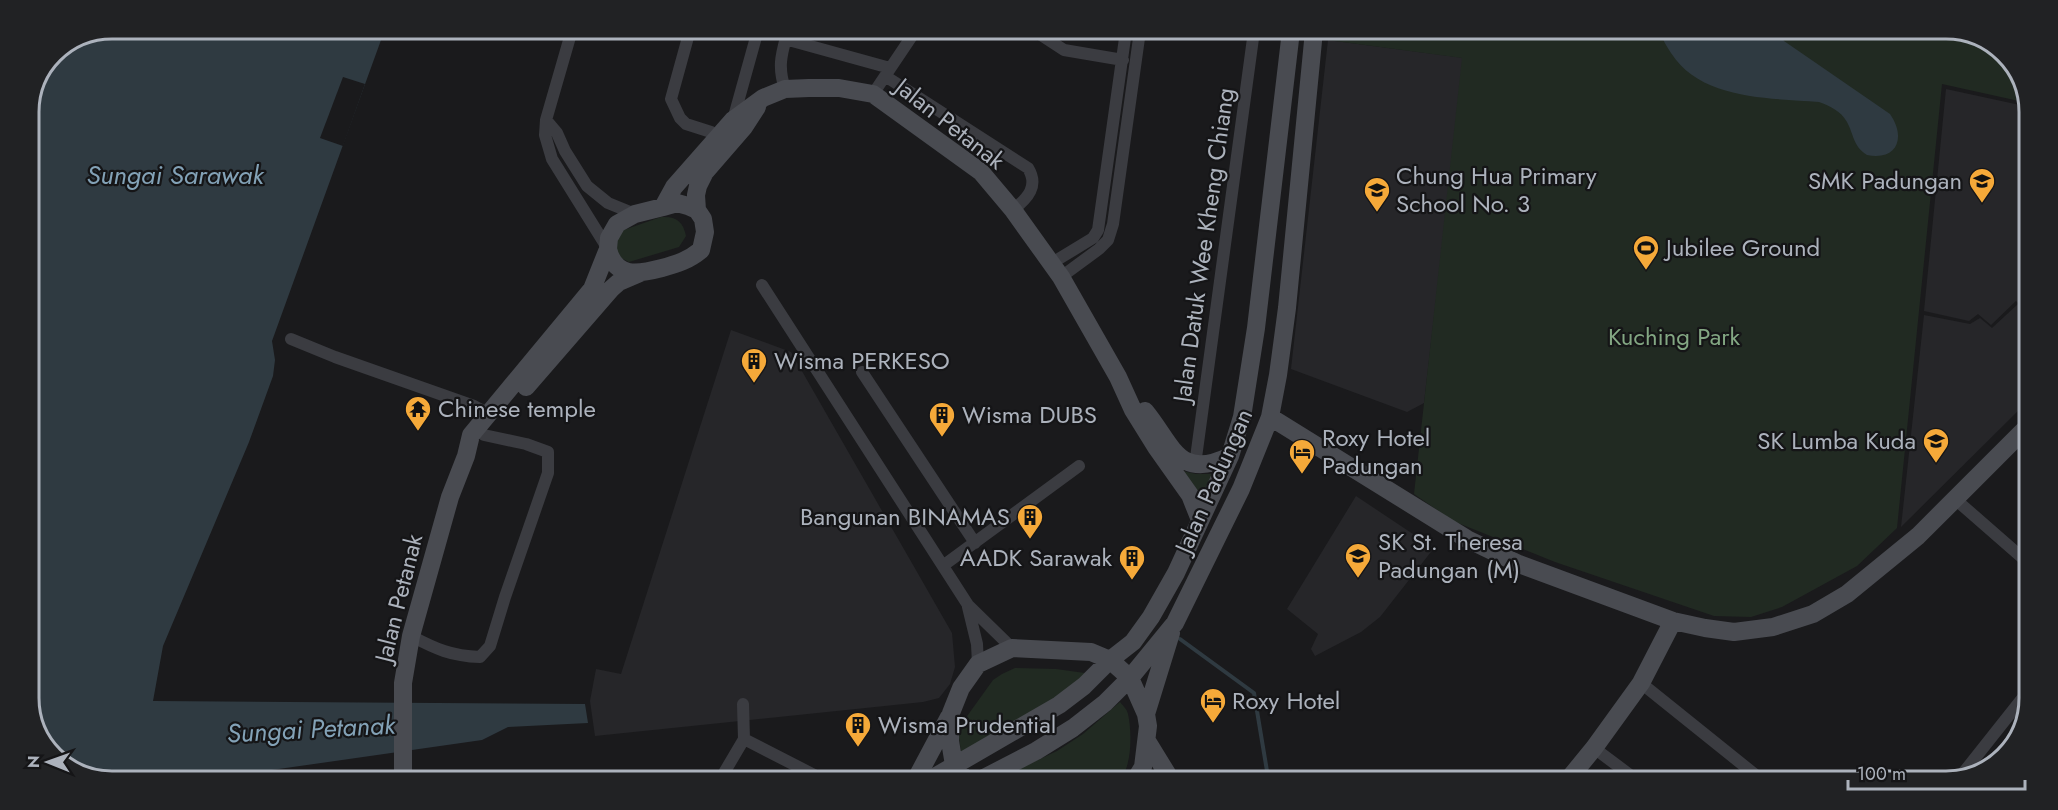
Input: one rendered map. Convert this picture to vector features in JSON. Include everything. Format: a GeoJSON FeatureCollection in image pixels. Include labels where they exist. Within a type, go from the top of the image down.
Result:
{"type":"FeatureCollection","features":[{"type":"Feature","properties":{"kind":"street"},"geometry":{"type":"LineString","coordinates":[[570,39],[546,120],[544,135],[552,159],[608,249],[614,264],[630,272],[640,273],[683,262],[701,250],[705,231],[703,219],[697,210],[698,186],[705,172],[744,127],[763,98]]}},
{"type":"Feature","properties":{"kind":"street"},"geometry":{"type":"LineString","coordinates":[[688,39],[671,99],[680,118],[686,124],[711,132],[717,138]]}},
{"type":"Feature","properties":{"kind":"street"},"geometry":{"type":"LineString","coordinates":[[733,120],[756,39]]}},
{"type":"Feature","properties":{"kind":"street"},"geometry":{"type":"LineString","coordinates":[[785,89],[779,73],[780,57],[786,39]]}},
{"type":"Feature","properties":{"kind":"street"},"geometry":{"type":"LineString","coordinates":[[798,39],[888,72],[1028,168],[1032,175],[1032,190],[1020,204]]}},
{"type":"Feature","properties":{"kind":"street"},"geometry":{"type":"LineString","coordinates":[[873,94],[910,39]]}},
{"type":"Feature","properties":{"kind":"street"},"geometry":{"type":"LineString","coordinates":[[1047,39],[1064,50],[1123,60]]}},
{"type":"Feature","properties":{"kind":"street"},"geometry":{"type":"LineString","coordinates":[[1056,270],[1093,238],[1098,230],[1125,39]]}},
{"type":"Feature","properties":{"kind":"street"},"geometry":{"type":"LineString","coordinates":[[1056,270],[1099,249],[1108,240],[1113,224],[1139,39]]}},
{"type":"Feature","properties":{"kind":"street","name":"Jalan Datuk Wee Kheng Chiang"},"geometry":{"type":"LineString","coordinates":[[1195,465],[1253,39]]}},
{"type":"Feature","properties":{"kind":"street","name":"Jalan Padungan"},"geometry":{"type":"LineString","coordinates":[[960,771],[1059,705],[1133,642],[1151,617],[1176,573],[1230,456],[1242,417],[1256,328],[1290,39]]}},
{"type":"Feature","properties":{"kind":"street","name":"Jalan Padungan"},"geometry":{"type":"LineString","coordinates":[[997,771],[1073,728],[1105,703],[1130,678],[1174,623],[1241,489],[1270,417],[1287,308],[1313,39]]}},
{"type":"Feature","properties":{"kind":"street","name":"Jalan Petanak"},"geometry":{"type":"LineString","coordinates":[[663,207],[674,187],[733,120],[763,98],[785,89],[839,88],[873,94],[981,172],[1020,204],[1118,377],[1133,410],[1190,495],[1200,520]]}},
{"type":"Feature","properties":{"kind":"street"},"geometry":{"type":"LineString","coordinates":[[546,120],[557,133],[565,152],[587,186],[608,203],[635,214]]}},
{"type":"Feature","properties":{"kind":"street"},"geometry":{"type":"LineString","coordinates":[[608,249],[609,238],[617,224],[635,214],[677,203],[697,210]]}},
{"type":"Feature","properties":{"kind":"street","name":"Jalan Petanak"},"geometry":{"type":"LineString","coordinates":[[403,771],[403,693],[411,636],[450,497],[466,456],[471,435],[587,297],[608,249]]}},
{"type":"Feature","properties":{"kind":"street","name":"Jalan Petanak"},"geometry":{"type":"LineString","coordinates":[[466,456],[611,289],[619,282],[640,273]]}},
{"type":"Feature","properties":{"kind":"street"},"geometry":{"type":"LineString","coordinates":[[762,285],[968,605],[1012,648]]}},
{"type":"Feature","properties":{"kind":"street"},"geometry":{"type":"LineString","coordinates":[[291,339],[474,406],[489,414]]}},
{"type":"Feature","properties":{"kind":"street"},"geometry":{"type":"LineString","coordinates":[[862,372],[975,543]]}},
{"type":"Feature","properties":{"kind":"street","name":"Jalan Petanak"},"geometry":{"type":"LineString","coordinates":[[1118,377],[1175,453],[1184,461],[1195,465]]}},
{"type":"Feature","properties":{"kind":"street"},"geometry":{"type":"LineString","coordinates":[[1270,417],[1467,540],[1520,564],[1673,621],[1734,632],[1773,627],[1813,614],[1847,594],[1918,536],[2019,435]]}},
{"type":"Feature","properties":{"kind":"street"},"geometry":{"type":"LineString","coordinates":[[411,636],[443,652],[459,656],[480,657],[490,646],[548,473],[548,452],[507,439],[484,435]]}},
{"type":"Feature","properties":{"kind":"street"},"geometry":{"type":"LineString","coordinates":[[1195,465],[1213,464],[1230,456]]}},
{"type":"Feature","properties":{"kind":"street"},"geometry":{"type":"LineString","coordinates":[[944,565],[1079,466]]}},
{"type":"Feature","properties":{"kind":"street"},"geometry":{"type":"LineString","coordinates":[[1955,499],[2019,555]]}},
{"type":"Feature","properties":{"kind":"street"},"geometry":{"type":"LineString","coordinates":[[968,605],[977,644],[978,664]]}},
{"type":"Feature","properties":{"kind":"street"},"geometry":{"type":"LineString","coordinates":[[1575,771],[1641,683],[1673,621]]}},
{"type":"Feature","properties":{"kind":"street"},"geometry":{"type":"LineString","coordinates":[[1146,714],[1174,623]]}},
{"type":"Feature","properties":{"kind":"street"},"geometry":{"type":"LineString","coordinates":[[920,771],[951,713],[961,688],[978,664],[1012,648],[1091,652],[1110,660],[1130,678],[1146,714],[1148,741],[1141,771]]}},
{"type":"Feature","properties":{"kind":"street"},"geometry":{"type":"LineString","coordinates":[[1641,683],[1748,771]]}},
{"type":"Feature","properties":{"kind":"street"},"geometry":{"type":"LineString","coordinates":[[1968,767],[2019,703]]}},
{"type":"Feature","properties":{"kind":"street"},"geometry":{"type":"LineString","coordinates":[[726,771],[744,739],[742,704]]}},
{"type":"Feature","properties":{"kind":"street"},"geometry":{"type":"LineString","coordinates":[[951,713],[950,741],[959,771]]}},
{"type":"Feature","properties":{"kind":"street"},"geometry":{"type":"LineString","coordinates":[[744,739],[806,771]]}},
{"type":"Feature","properties":{"kind":"street"},"geometry":{"type":"LineString","coordinates":[[1148,741],[1166,771]]}},
{"type":"Feature","properties":{"kind":"street"},"geometry":{"type":"LineString","coordinates":[[1594,748],[1625,771]]}},
{"type":"Feature","properties":{"kind":"shaded area","name":"Chung Hua Primary School No. 3"},"geometry":{"type":"Polygon","coordinates":[[[1328,40],[1464,58],[1424,403],[1407,412],[1291,369],[1328,40]]]}},
{"type":"Feature","properties":{"kind":"shaded area","name":"SMK Padungan"},"geometry":{"type":"Polygon","coordinates":[[[1946,89],[2019,105],[2019,304],[2016,301],[1991,325],[1978,314],[1969,321],[1924,311],[1946,89]]]}},
{"type":"Feature","properties":{"kind":"shaded area","name":"SK Lumba Kuda"},"geometry":{"type":"Polygon","coordinates":[[[2019,305],[2019,410],[1901,527],[1924,315],[1970,324],[1980,318],[1992,328],[2019,305]]]}},
{"type":"Feature","properties":{"kind":"shaded area"},"geometry":{"type":"Polygon","coordinates":[[[731,330],[791,352],[952,633],[955,667],[950,684],[939,698],[923,702],[595,736],[590,701],[596,669],[621,674],[731,330]]]}},
{"type":"Feature","properties":{"kind":"shaded area","name":"SK St. Theresa Padungan (M)"},"geometry":{"type":"Polygon","coordinates":[[[1356,496],[1434,548],[1380,617],[1361,632],[1315,656],[1311,649],[1318,634],[1287,609],[1356,496]]]}},
{"type":"Feature","properties":{"kind":"green space","name":"Kuching Park"},"geometry":{"type":"Polygon","coordinates":[[[1946,39],[1969,43],[1998,60],[2013,84],[2018,101],[1942,84],[1897,528],[1857,566],[1782,607],[1751,617],[1714,616],[1555,562],[1453,521],[1414,494],[1462,58],[1328,40],[1946,39]]]}},
{"type":"Feature","properties":{"kind":"green space"},"geometry":{"type":"Polygon","coordinates":[[[661,217],[671,217],[681,223],[686,236],[679,247],[629,262],[615,255],[616,237],[621,231],[661,217]]]}},
{"type":"Feature","properties":{"kind":"green space"},"geometry":{"type":"Polygon","coordinates":[[[1174,469],[1196,474],[1213,474],[1200,505],[1174,469]]]}},
{"type":"Feature","properties":{"kind":"green space"},"geometry":{"type":"Polygon","coordinates":[[[1015,668],[1056,669],[1092,674],[1073,691],[961,752],[959,737],[965,719],[993,680],[1015,668]]]}},
{"type":"Feature","properties":{"kind":"green space"},"geometry":{"type":"Polygon","coordinates":[[[1120,702],[1126,709],[1129,721],[1129,757],[1126,771],[1014,771],[1057,751],[1083,734],[1120,702]]]}},
{"type":"Feature","properties":{"kind":"water","name":"Sungai Sarawak"},"geometry":{"type":"Polygon","coordinates":[[[112,39],[381,39],[272,341],[275,360],[273,376],[249,442],[163,646],[153,701],[585,704],[588,723],[508,727],[482,740],[265,771],[103,770],[78,762],[78,732],[48,732],[39,703],[39,112],[40,98],[51,72],[60,60],[72,51],[98,40],[112,39]]]}},
{"type":"Feature","properties":{"kind":"water"},"geometry":{"type":"Polygon","coordinates":[[[1783,39],[1890,114],[1898,131],[1896,145],[1886,154],[1867,155],[1856,144],[1845,118],[1827,105],[1819,102],[1738,94],[1700,80],[1684,68],[1671,53],[1664,40],[1783,39]]]}},
{"type":"Feature","properties":{"kind":"pier"},"geometry":{"type":"Polygon","coordinates":[[[343,77],[365,84],[343,146],[320,138],[343,77]]]}},
{"type":"Feature","properties":{"kind":"waterway"},"geometry":{"type":"LineString","coordinates":[[1180,639],[1254,693],[1267,771]]}},
{"type":"Feature","properties":{"kind":"place","name":"SMK Padungan"},"geometry":{"type":"Point","coordinates":[1982,204]}},
{"type":"Feature","properties":{"kind":"place","name":"Chung Hua Primary School No. 3"},"geometry":{"type":"Point","coordinates":[1377,213]}},
{"type":"Feature","properties":{"kind":"place","name":"Jubilee Ground"},"geometry":{"type":"Point","coordinates":[1646,271]}},
{"type":"Feature","properties":{"kind":"place","name":"Wisma PERKESO"},"geometry":{"type":"Point","coordinates":[754,384]}},
{"type":"Feature","properties":{"kind":"place","name":"Chinese temple"},"geometry":{"type":"Point","coordinates":[418,432]}},
{"type":"Feature","properties":{"kind":"place","name":"Wisma DUBS"},"geometry":{"type":"Point","coordinates":[942,438]}},
{"type":"Feature","properties":{"kind":"place","name":"SK Lumba Kuda"},"geometry":{"type":"Point","coordinates":[1936,464]}},
{"type":"Feature","properties":{"kind":"place","name":"Roxy Hotel Padungan"},"geometry":{"type":"Point","coordinates":[1302,475]}},
{"type":"Feature","properties":{"kind":"place","name":"Bangunan BINAMAS"},"geometry":{"type":"Point","coordinates":[1030,540]}},
{"type":"Feature","properties":{"kind":"place","name":"SK St. Theresa Padungan (M)"},"geometry":{"type":"Point","coordinates":[1358,579]}},
{"type":"Feature","properties":{"kind":"place","name":"AADK Sarawak"},"geometry":{"type":"Point","coordinates":[1132,581]}},
{"type":"Feature","properties":{"kind":"place","name":"Roxy Hotel"},"geometry":{"type":"Point","coordinates":[1213,724]}},
{"type":"Feature","properties":{"kind":"place","name":"Wisma Prudential"},"geometry":{"type":"Point","coordinates":[858,748]}},
{"type":"Feature","properties":{"kind":"water label","name":"Sungai Petanak"},"geometry":{"type":"Point","coordinates":[311,729]}}]}
